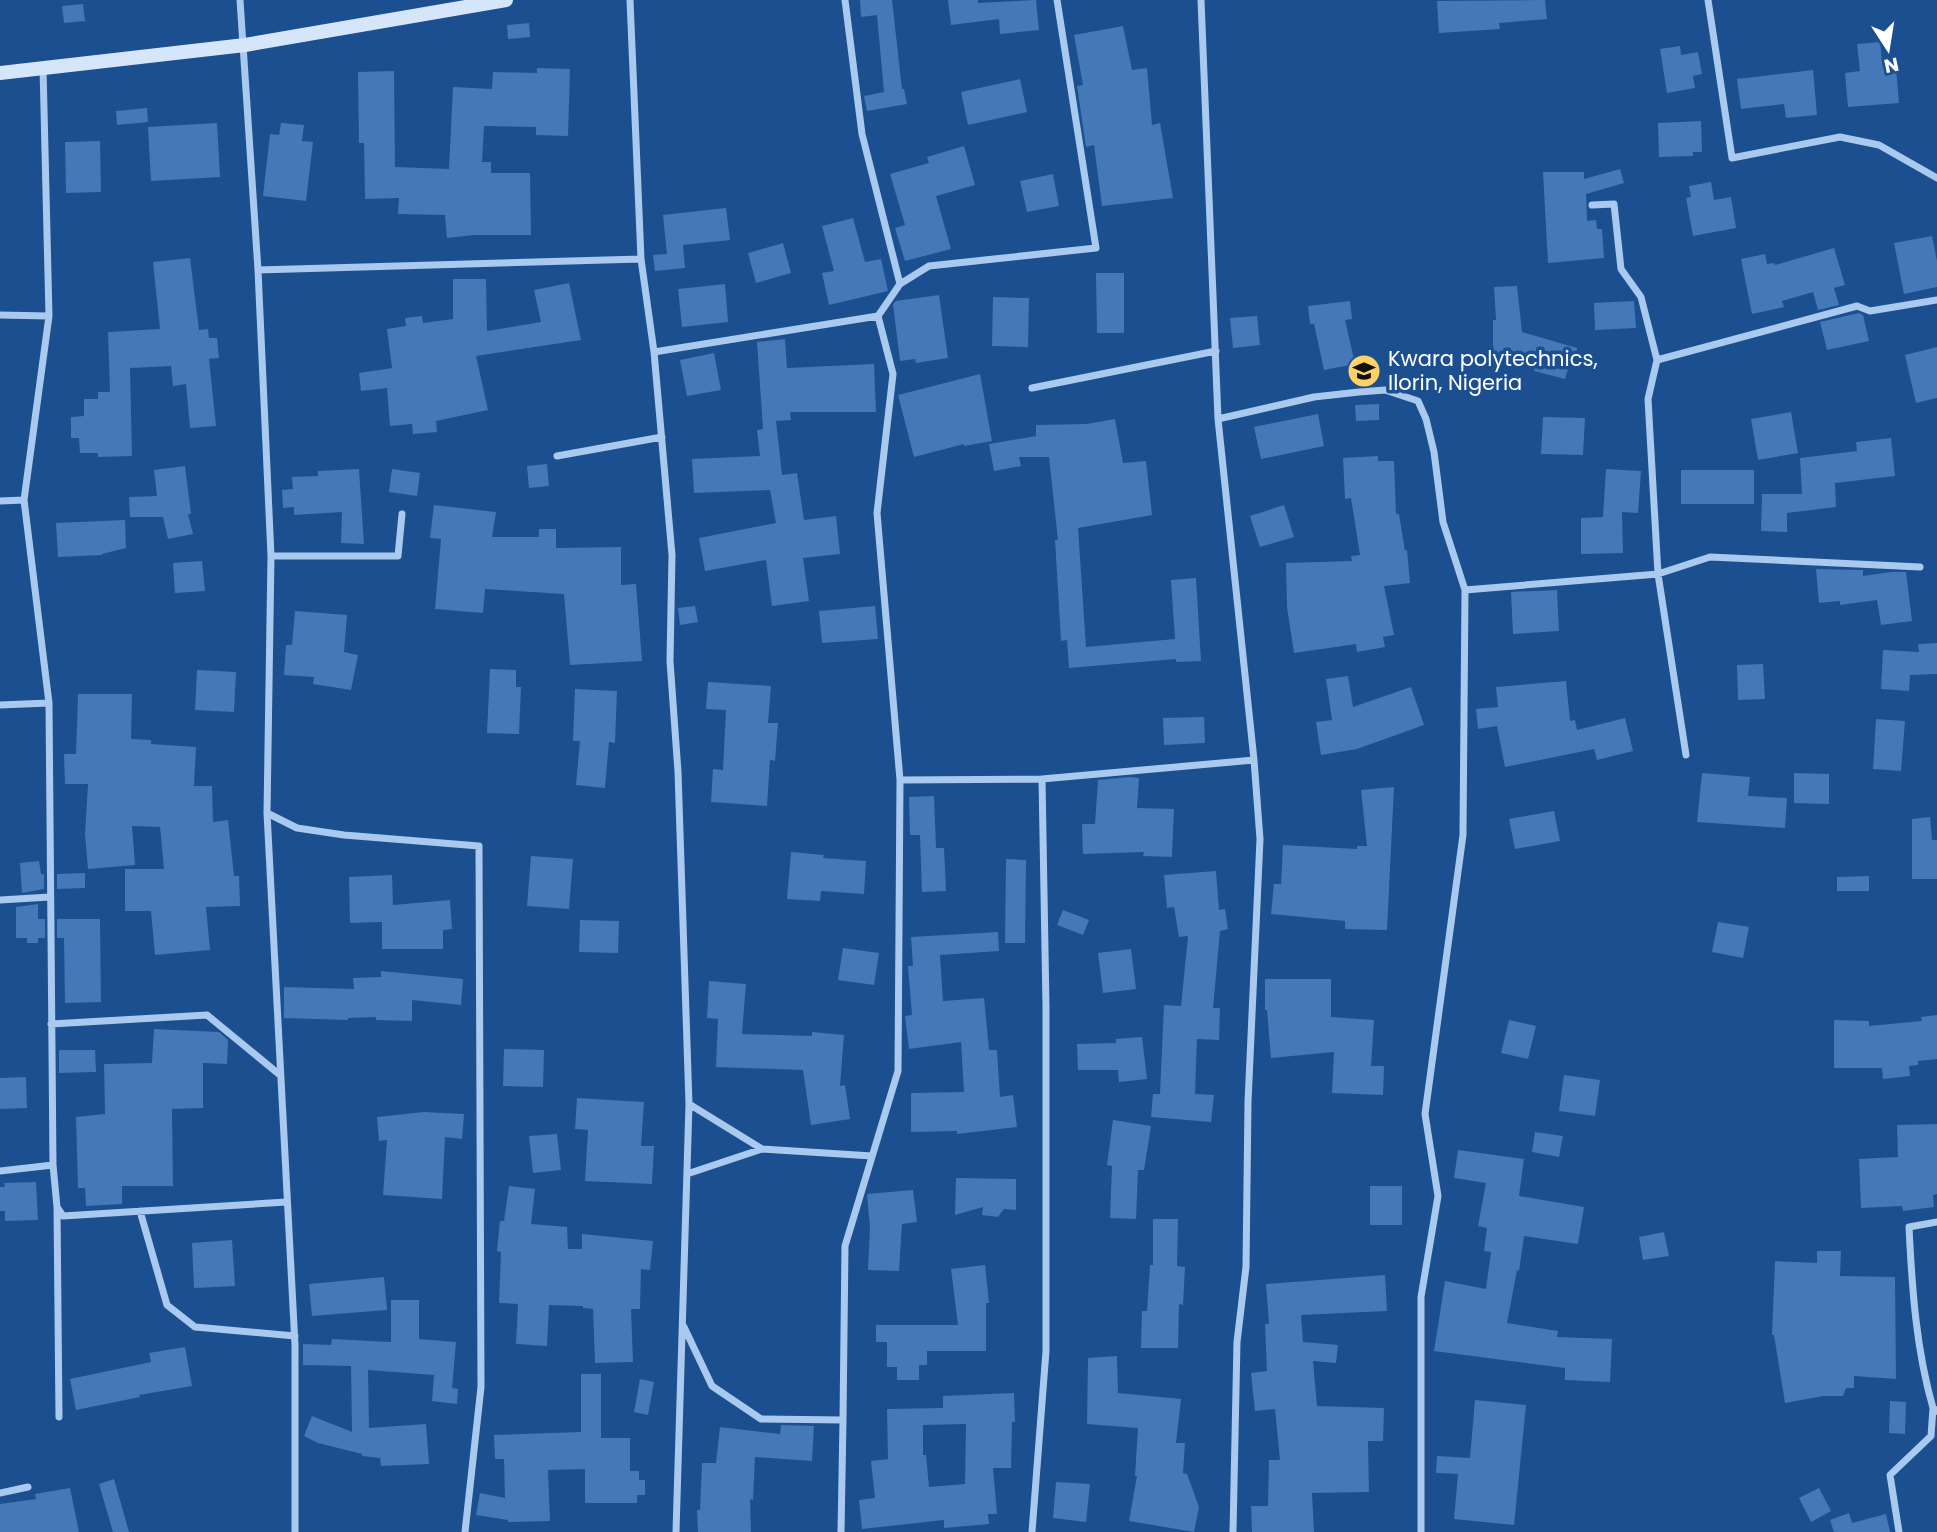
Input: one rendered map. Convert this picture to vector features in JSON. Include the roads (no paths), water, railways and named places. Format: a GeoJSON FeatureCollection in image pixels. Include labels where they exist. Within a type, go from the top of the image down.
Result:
{"type":"FeatureCollection","features":[{"type":"Feature","properties":{"kind":"street"},"geometry":{"type":"LineString","coordinates":[[240,0],[258,270],[271,556],[267,813],[295,1336],[295,1532]]}},
{"type":"Feature","properties":{"kind":"street"},"geometry":{"type":"LineString","coordinates":[[0,73],[245,45],[506,0]]}},
{"type":"Feature","properties":{"kind":"street"},"geometry":{"type":"LineString","coordinates":[[630,0],[641,259],[654,352],[672,555],[670,661],[678,772],[690,1104],[676,1532]]}},
{"type":"Feature","properties":{"kind":"street"},"geometry":{"type":"LineString","coordinates":[[845,0],[862,134],[900,284]]}},
{"type":"Feature","properties":{"kind":"street"},"geometry":{"type":"LineString","coordinates":[[654,352],[878,316],[900,284],[929,266],[1097,248],[1057,0]]}},
{"type":"Feature","properties":{"kind":"street"},"geometry":{"type":"LineString","coordinates":[[1201,0],[1218,419],[1260,839],[1248,1102],[1246,1267],[1237,1342],[1233,1532]]}},
{"type":"Feature","properties":{"kind":"street"},"geometry":{"type":"LineString","coordinates":[[1709,0],[1732,158],[1840,137],[1879,145],[1937,178]]}},
{"type":"Feature","properties":{"kind":"street"},"geometry":{"type":"LineString","coordinates":[[43,67],[49,316],[24,500],[49,703],[51,1024],[53,1165],[57,1207],[59,1417]]}},
{"type":"Feature","properties":{"kind":"street"},"geometry":{"type":"LineString","coordinates":[[1592,205],[1614,204],[1621,269],[1641,297],[1657,360],[1648,399],[1658,574],[1686,755]]}},
{"type":"Feature","properties":{"kind":"street"},"geometry":{"type":"LineString","coordinates":[[258,270],[641,259]]}},
{"type":"Feature","properties":{"kind":"street"},"geometry":{"type":"LineString","coordinates":[[1657,360],[1857,306],[1870,311],[1937,300]]}},
{"type":"Feature","properties":{"kind":"street"},"geometry":{"type":"LineString","coordinates":[[0,315],[49,316]]}},
{"type":"Feature","properties":{"kind":"street"},"geometry":{"type":"LineString","coordinates":[[841,1532],[845,1245],[898,1071],[900,780],[877,513],[892,374],[878,316]]}},
{"type":"Feature","properties":{"kind":"street"},"geometry":{"type":"LineString","coordinates":[[1032,388],[1216,351]]}},
{"type":"Feature","properties":{"kind":"street"},"geometry":{"type":"LineString","coordinates":[[1218,419],[1314,397],[1359,392],[1385,390],[1418,401],[1426,419],[1434,452],[1443,522],[1465,590],[1462,835],[1425,1114],[1438,1196],[1421,1297],[1421,1532]]}},
{"type":"Feature","properties":{"kind":"street"},"geometry":{"type":"LineString","coordinates":[[557,456],[662,437]]}},
{"type":"Feature","properties":{"kind":"street"},"geometry":{"type":"LineString","coordinates":[[0,501],[24,500]]}},
{"type":"Feature","properties":{"kind":"street"},"geometry":{"type":"LineString","coordinates":[[271,556],[398,556],[402,514]]}},
{"type":"Feature","properties":{"kind":"street"},"geometry":{"type":"LineString","coordinates":[[1465,590],[1658,574],[1710,557],[1920,566]]}},
{"type":"Feature","properties":{"kind":"street"},"geometry":{"type":"LineString","coordinates":[[0,705],[49,703]]}},
{"type":"Feature","properties":{"kind":"street"},"geometry":{"type":"LineString","coordinates":[[900,780],[1042,779],[1254,760]]}},
{"type":"Feature","properties":{"kind":"street"},"geometry":{"type":"LineString","coordinates":[[1032,1532],[1046,1351],[1046,1007],[1042,779]]}},
{"type":"Feature","properties":{"kind":"street"},"geometry":{"type":"LineString","coordinates":[[267,813],[297,828],[344,835],[479,846],[481,1387],[465,1532]]}},
{"type":"Feature","properties":{"kind":"street"},"geometry":{"type":"LineString","coordinates":[[0,900],[50,897]]}},
{"type":"Feature","properties":{"kind":"street"},"geometry":{"type":"LineString","coordinates":[[51,1024],[208,1015],[280,1075]]}},
{"type":"Feature","properties":{"kind":"street"},"geometry":{"type":"LineString","coordinates":[[690,1104],[762,1149]]}},
{"type":"Feature","properties":{"kind":"street"},"geometry":{"type":"LineString","coordinates":[[687,1174],[762,1149],[872,1156]]}},
{"type":"Feature","properties":{"kind":"street"},"geometry":{"type":"LineString","coordinates":[[0,1171],[53,1165]]}},
{"type":"Feature","properties":{"kind":"street"},"geometry":{"type":"LineString","coordinates":[[57,1207],[63,1216],[286,1202]]}},
{"type":"Feature","properties":{"kind":"street"},"geometry":{"type":"LineString","coordinates":[[140,1211],[167,1305],[195,1327],[295,1336]]}},
{"type":"Feature","properties":{"kind":"street"},"geometry":{"type":"LineString","coordinates":[[1899,1532],[1891,1475],[1931,1436],[1935,1409],[1921,1359],[1912,1295],[1909,1227],[1937,1222]]}},
{"type":"Feature","properties":{"kind":"street"},"geometry":{"type":"LineString","coordinates":[[682,1324],[712,1386],[761,1419],[844,1420]]}},
{"type":"Feature","properties":{"kind":"street"},"geometry":{"type":"LineString","coordinates":[[0,1493],[28,1487]]}},
{"type":"Feature","properties":{"kind":"place","name":"Kwara polytechnics, Ilorin, Nigeria"},"geometry":{"type":"Point","coordinates":[1364,371]}}]}
